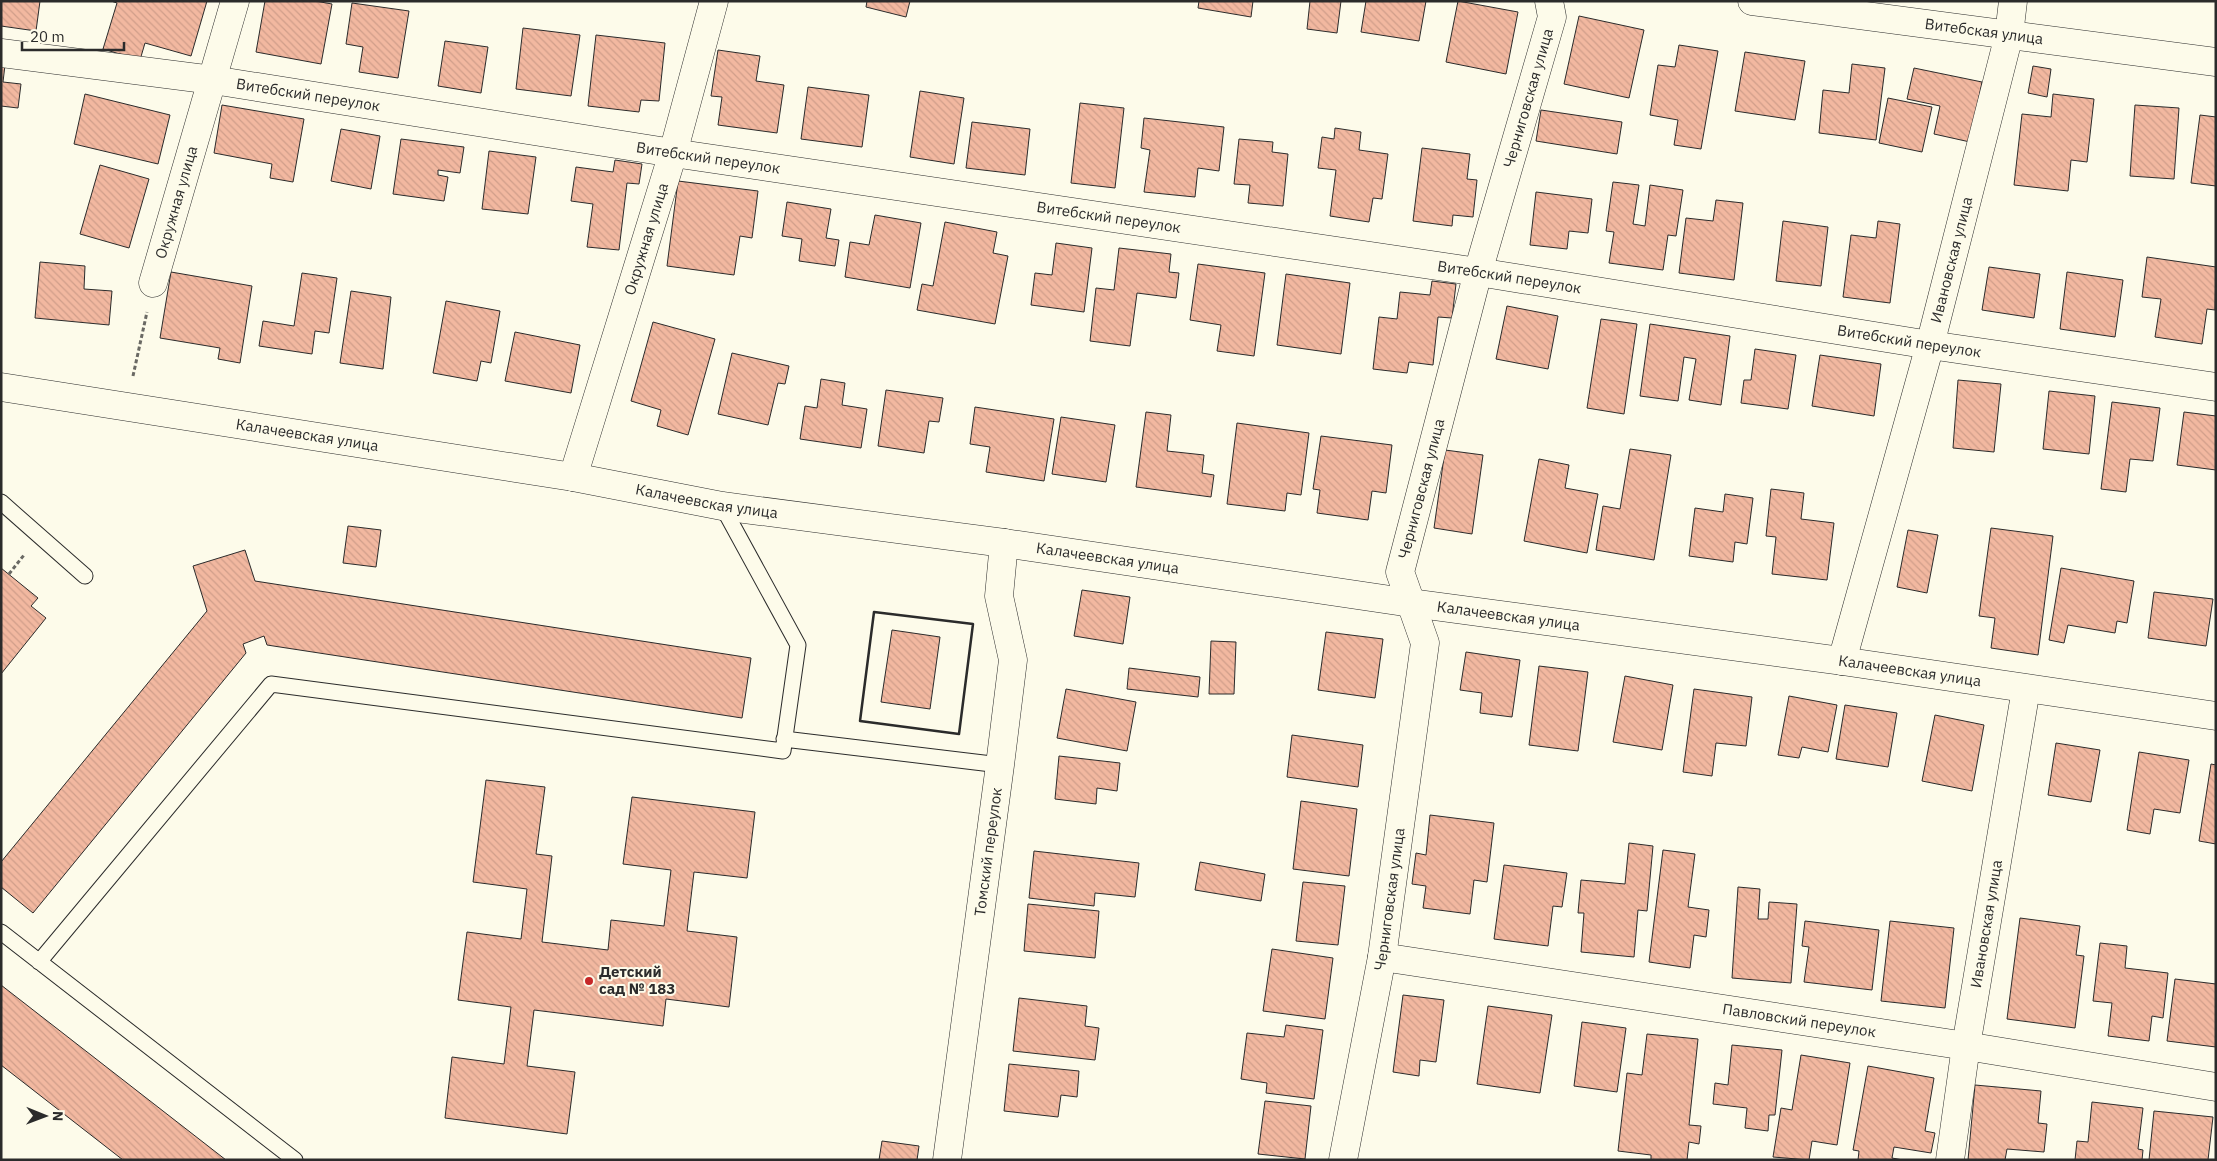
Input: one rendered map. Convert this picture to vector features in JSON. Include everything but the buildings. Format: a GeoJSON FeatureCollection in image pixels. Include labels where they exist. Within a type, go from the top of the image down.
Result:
{"type":"FeatureCollection","features":[{"type":"Feature","properties":{"kind":"street","name":"Окружная улица"},"geometry":{"type":"LineString","coordinates":[[153,283],[235,1]]}},
{"type":"Feature","properties":{"kind":"street","name":"Окружная улица"},"geometry":{"type":"LineString","coordinates":[[573,477],[673,152],[714,1]]}},
{"type":"Feature","properties":{"kind":"street","name":"Черниговская улица"},"geometry":{"type":"LineString","coordinates":[[1343,1160],[1382,957],[1425,643],[1400,572],[1478,272],[1552,17],[1549,1]]}},
{"type":"Feature","properties":{"kind":"street","name":"Витебская улица"},"geometry":{"type":"LineString","coordinates":[[1752,1],[2216,62]]}},
{"type":"Feature","properties":{"kind":"street","name":"Ивановская улица"},"geometry":{"type":"LineString","coordinates":[[1842,662],[1930,345],[2009,34],[2013,1]]}},
{"type":"Feature","properties":{"kind":"street","name":"Витебский переулок"},"geometry":{"type":"LineString","coordinates":[[1,53],[213,80],[673,152],[1478,272],[1930,345],[2216,387]]}},
{"type":"Feature","properties":{"kind":"street","name":"Калачеевская улица"},"geometry":{"type":"LineString","coordinates":[[1,388],[573,477],[722,506],[1004,543],[1411,603],[2216,716]]}},
{"type":"Feature","properties":{"kind":"street","name":"Томский переулок"},"geometry":{"type":"LineString","coordinates":[[946,1160],[1013,660],[1000,596],[1004,543]]}},
{"type":"Feature","properties":{"kind":"street","name":"Ивановская улица"},"geometry":{"type":"LineString","coordinates":[[1950,1160],[1966,1046],[2026,689]]}},
{"type":"Feature","properties":{"kind":"street","name":"Павловский переулок"},"geometry":{"type":"LineString","coordinates":[[1382,957],[1966,1046],[2216,1087]]}},
{"type":"Feature","properties":{"kind":"lane"},"geometry":{"type":"LineString","coordinates":[[1,502],[85,576]]}},
{"type":"Feature","properties":{"kind":"lane"},"geometry":{"type":"LineString","coordinates":[[39,962],[271,684],[782,751],[798,645],[722,506]]}},
{"type":"Feature","properties":{"kind":"lane"},"geometry":{"type":"LineString","coordinates":[[784,739],[1000,765]]}},
{"type":"Feature","properties":{"kind":"lane"},"geometry":{"type":"LineString","coordinates":[[1,932],[295,1160]]}},
{"type":"Feature","properties":{"kind":"path"},"geometry":{"type":"LineString","coordinates":[[126,406],[153,283]]}},
{"type":"Feature","properties":{"kind":"wall"},"geometry":{"type":"LineString","coordinates":[[874,612],[973,624],[959,734],[860,721],[874,612]]}},
{"type":"Feature","properties":{"kind":"place","name":"Детский сад № 183"},"geometry":{"type":"Point","coordinates":[589,981]}}]}
